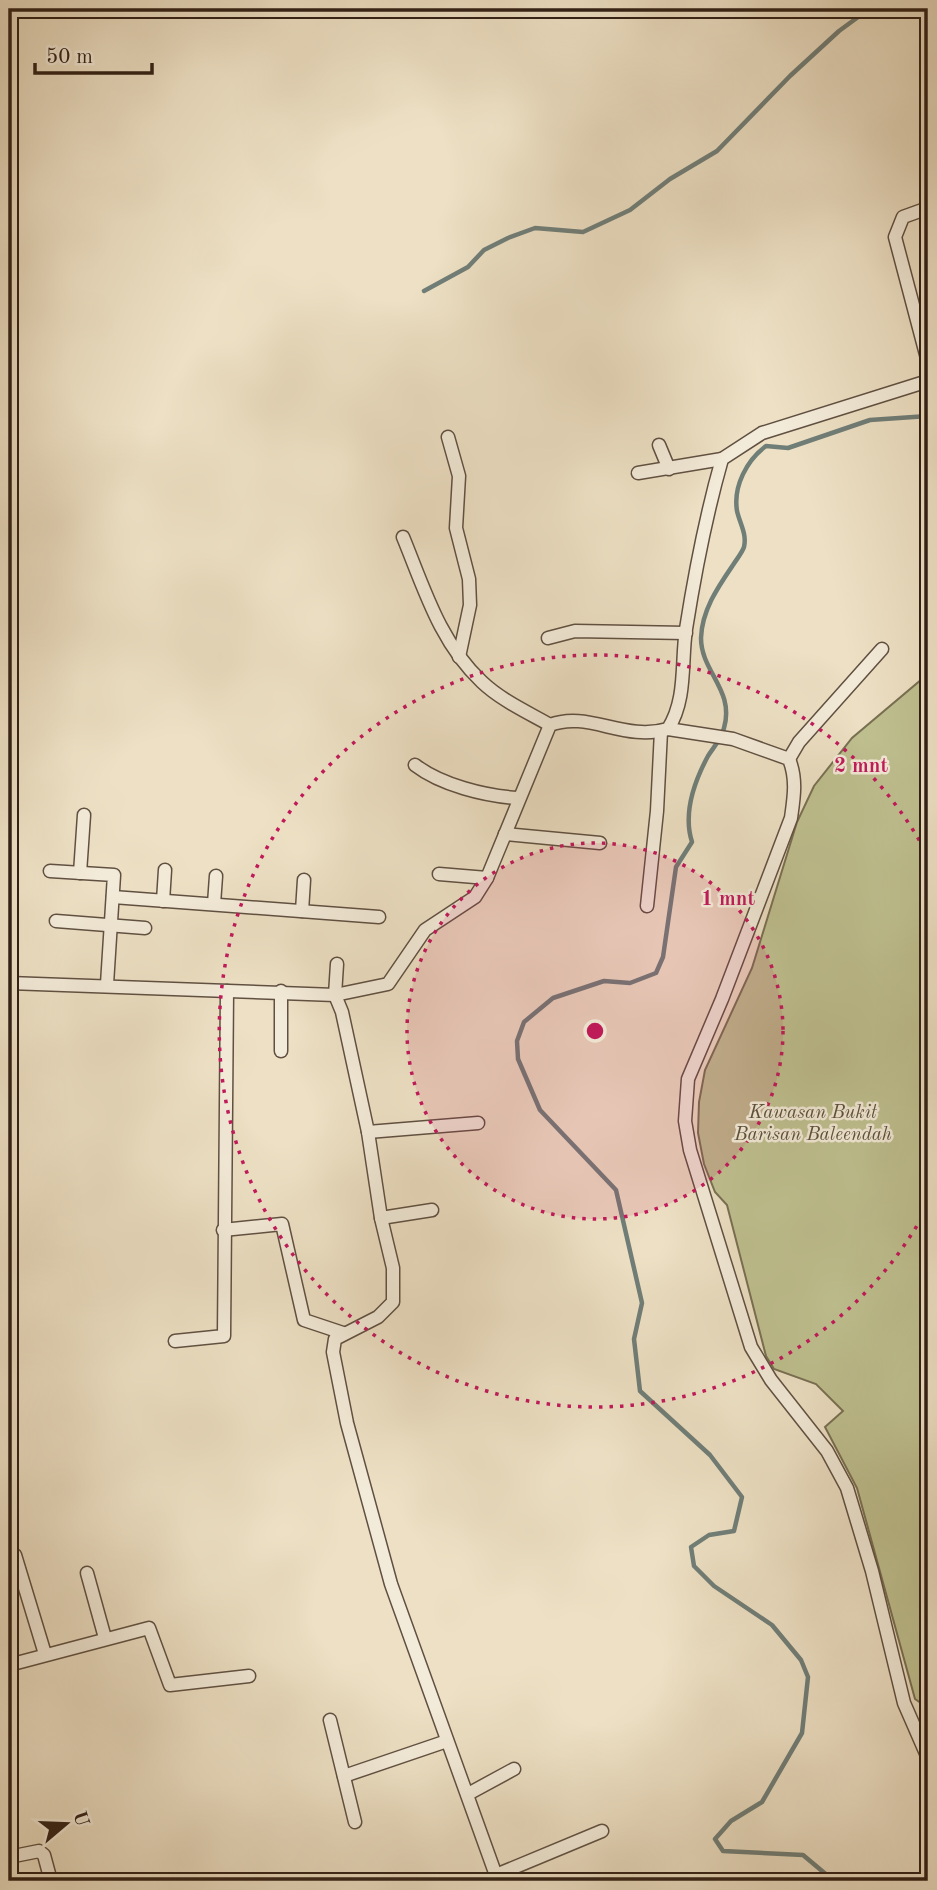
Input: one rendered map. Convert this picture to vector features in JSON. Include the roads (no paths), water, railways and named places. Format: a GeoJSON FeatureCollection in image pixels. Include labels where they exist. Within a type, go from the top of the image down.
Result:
{"type":"FeatureCollection","features":[{"type":"Feature","properties":{"kind":"street"},"geometry":{"type":"LineString","coordinates":[[928,208],[903,217],[895,237],[928,362]]}},
{"type":"Feature","properties":{"kind":"street"},"geometry":{"type":"LineString","coordinates":[[638,473],[722,459],[762,433],[928,381]]}},
{"type":"Feature","properties":{"kind":"street"},"geometry":{"type":"LineString","coordinates":[[447,437],[459,476],[456,528],[469,579],[470,606],[459,657]]}},
{"type":"Feature","properties":{"kind":"street"},"geometry":{"type":"LineString","coordinates":[[659,445],[669,469]]}},
{"type":"Feature","properties":{"kind":"street"},"geometry":{"type":"LineString","coordinates":[[647,906],[664,730],[680,704],[686,633],[704,523],[722,459]]}},
{"type":"Feature","properties":{"kind":"street"},"geometry":{"type":"LineString","coordinates":[[402,537],[441,630],[459,657],[483,683],[550,725],[571,719],[635,734],[664,730],[733,739],[789,760]]}},
{"type":"Feature","properties":{"kind":"street"},"geometry":{"type":"LineString","coordinates":[[548,638],[575,631],[686,633]]}},
{"type":"Feature","properties":{"kind":"street"},"geometry":{"type":"LineString","coordinates":[[882,649],[799,742],[789,760],[793,771],[794,793],[790,818],[722,999],[688,1079],[685,1121],[690,1150],[751,1347],[771,1380],[827,1451],[847,1488],[872,1571],[904,1703],[928,1758]]}},
{"type":"Feature","properties":{"kind":"street"},"geometry":{"type":"LineString","coordinates":[[9,983],[107,984],[335,995],[387,984],[425,930],[475,897],[488,878],[518,798],[550,725]]}},
{"type":"Feature","properties":{"kind":"street"},"geometry":{"type":"LineString","coordinates":[[415,765],[463,786],[518,798]]}},
{"type":"Feature","properties":{"kind":"street"},"geometry":{"type":"LineString","coordinates":[[80,873],[84,815]]}},
{"type":"Feature","properties":{"kind":"street"},"geometry":{"type":"LineString","coordinates":[[505,834],[600,844]]}},
{"type":"Feature","properties":{"kind":"street"},"geometry":{"type":"LineString","coordinates":[[163,901],[165,870]]}},
{"type":"Feature","properties":{"kind":"street"},"geometry":{"type":"LineString","coordinates":[[50,871],[114,875],[107,984]]}},
{"type":"Feature","properties":{"kind":"street"},"geometry":{"type":"LineString","coordinates":[[439,874],[488,878]]}},
{"type":"Feature","properties":{"kind":"street"},"geometry":{"type":"LineString","coordinates":[[214,904],[216,876]]}},
{"type":"Feature","properties":{"kind":"street"},"geometry":{"type":"LineString","coordinates":[[302,911],[304,880]]}},
{"type":"Feature","properties":{"kind":"street"},"geometry":{"type":"LineString","coordinates":[[113,897],[379,917]]}},
{"type":"Feature","properties":{"kind":"street"},"geometry":{"type":"LineString","coordinates":[[56,921],[145,928]]}},
{"type":"Feature","properties":{"kind":"street"},"geometry":{"type":"LineString","coordinates":[[337,964],[335,995],[342,1012],[368,1132],[381,1218],[393,1268],[393,1302],[378,1317],[335,1339],[334,1352],[347,1423],[391,1584],[497,1878],[603,1831]]}},
{"type":"Feature","properties":{"kind":"street"},"geometry":{"type":"LineString","coordinates":[[175,1341],[224,1336],[227,990]]}},
{"type":"Feature","properties":{"kind":"street"},"geometry":{"type":"LineString","coordinates":[[281,991],[281,1051]]}},
{"type":"Feature","properties":{"kind":"street"},"geometry":{"type":"LineString","coordinates":[[368,1132],[478,1123]]}},
{"type":"Feature","properties":{"kind":"street"},"geometry":{"type":"LineString","coordinates":[[381,1218],[432,1210]]}},
{"type":"Feature","properties":{"kind":"street"},"geometry":{"type":"LineString","coordinates":[[223,1230],[282,1224],[304,1320],[343,1333]]}},
{"type":"Feature","properties":{"kind":"street"},"geometry":{"type":"LineString","coordinates":[[15,1555],[45,1654]]}},
{"type":"Feature","properties":{"kind":"street"},"geometry":{"type":"LineString","coordinates":[[87,1573],[105,1638]]}},
{"type":"Feature","properties":{"kind":"street"},"geometry":{"type":"LineString","coordinates":[[9,1665],[149,1628],[170,1685],[248,1676]]}},
{"type":"Feature","properties":{"kind":"street"},"geometry":{"type":"LineString","coordinates":[[330,1720],[355,1822]]}},
{"type":"Feature","properties":{"kind":"street"},"geometry":{"type":"LineString","coordinates":[[344,1776],[447,1741]]}},
{"type":"Feature","properties":{"kind":"street"},"geometry":{"type":"LineString","coordinates":[[467,1794],[514,1769]]}},
{"type":"Feature","properties":{"kind":"street"},"geometry":{"type":"LineString","coordinates":[[9,1857],[39,1851],[44,1855],[51,1881]]}},
{"type":"Feature","properties":{"kind":"waterway"},"geometry":{"type":"LineString","coordinates":[[424,291],[468,267],[484,250],[508,238],[535,228],[583,232],[630,210],[670,179],[717,151],[790,76],[839,31],[869,9]]}},
{"type":"Feature","properties":{"kind":"waterway"},"geometry":{"type":"LineString","coordinates":[[834,1881],[803,1855],[723,1851],[715,1839],[731,1821],[762,1802],[802,1733],[808,1677],[801,1660],[772,1625],[714,1586],[694,1566],[691,1547],[709,1535],[734,1531],[742,1497],[710,1455],[640,1391],[634,1339],[642,1303],[616,1190],[540,1110],[518,1059],[517,1041],[524,1022],[553,998],[604,981],[630,983],[656,973],[663,957],[676,867],[692,842],[689,820],[691,798],[703,766],[724,728],[725,703],[706,661],[701,638],[704,618],[712,599],[744,547],[744,533],[736,502],[739,483],[747,466],[766,446],[788,448],[870,420],[928,416]]}},
{"type":"Feature","properties":{"kind":"park label","name":"Kawasan Bukit Barisan Baleendah"},"geometry":{"type":"Point","coordinates":[813,1124]}}]}
